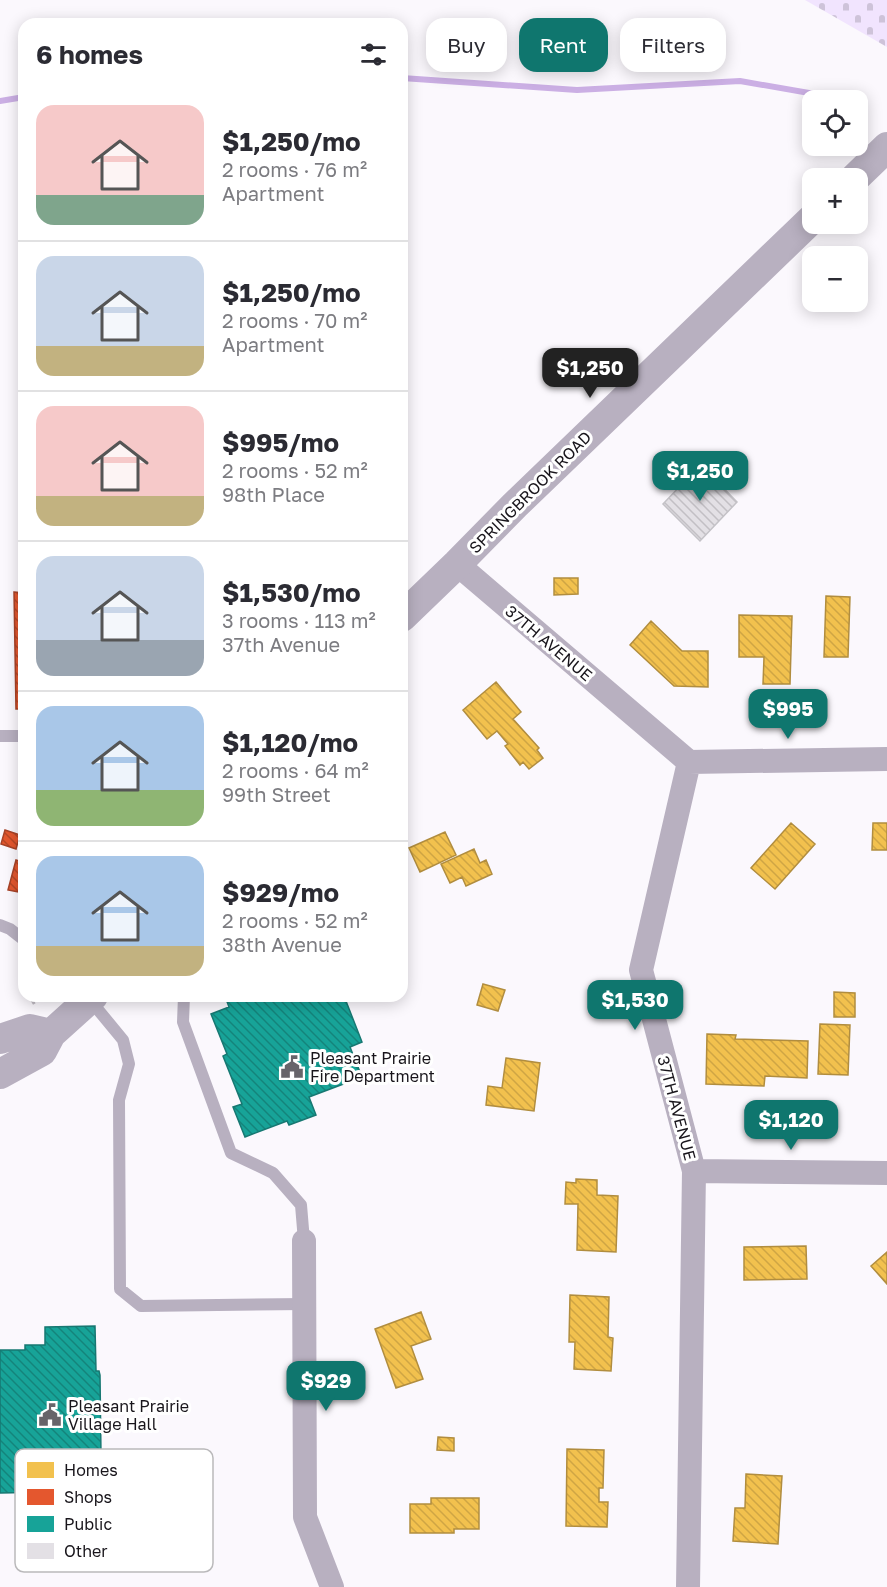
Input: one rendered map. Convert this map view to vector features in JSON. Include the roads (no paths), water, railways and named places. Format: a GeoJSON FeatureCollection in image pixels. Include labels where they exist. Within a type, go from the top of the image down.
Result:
{"type":"FeatureCollection","features":[{"type":"Feature","properties":{"kind":"street"},"geometry":{"type":"LineString","coordinates":[[865,168],[887,147]]}},
{"type":"Feature","properties":{"kind":"street","name":"SPRINGBROOK ROAD"},"geometry":{"type":"LineString","coordinates":[[408,611],[524,496],[802,229]]}},
{"type":"Feature","properties":{"kind":"street","name":"37TH AVENUE"},"geometry":{"type":"LineString","coordinates":[[457,564],[690,762],[641,970],[694,1171],[688,1587]]}},
{"type":"Feature","properties":{"kind":"street"},"geometry":{"type":"LineString","coordinates":[[690,762],[887,759]]}},
{"type":"Feature","properties":{"kind":"street"},"geometry":{"type":"LineString","coordinates":[[0,1074],[42,1051],[51,1034],[85,1002]]}},
{"type":"Feature","properties":{"kind":"street"},"geometry":{"type":"LineString","coordinates":[[0,1039],[30,1029],[51,1034]]}},
{"type":"Feature","properties":{"kind":"street"},"geometry":{"type":"LineString","coordinates":[[694,1171],[887,1173]]}},
{"type":"Feature","properties":{"kind":"street"},"geometry":{"type":"LineString","coordinates":[[304,1241],[305,1517],[332,1587]]}},
{"type":"Feature","properties":{"kind":"lane"},"geometry":{"type":"LineString","coordinates":[[0,736],[18,736]]}},
{"type":"Feature","properties":{"kind":"lane"},"geometry":{"type":"LineString","coordinates":[[0,925],[18,935]]}},
{"type":"Feature","properties":{"kind":"lane"},"geometry":{"type":"LineString","coordinates":[[94,1002],[123,1040],[129,1064],[119,1100],[120,1289],[141,1306],[305,1304]]}},
{"type":"Feature","properties":{"kind":"lane"},"geometry":{"type":"LineString","coordinates":[[184,1002],[183,1022],[231,1153],[273,1173],[301,1204],[304,1241]]}},
{"type":"Feature","properties":{"kind":"waterway"},"geometry":{"type":"LineString","coordinates":[[408,78],[577,90],[740,81],[802,92]]}},
{"type":"Feature","properties":{"kind":"waterway"},"geometry":{"type":"LineString","coordinates":[[0,101],[18,98]]}},
{"type":"Feature","properties":{"kind":"place","name":"Pleasant Prairie Fire Department"},"geometry":{"type":"Point","coordinates":[292,1067]}},
{"type":"Feature","properties":{"kind":"place","name":"Pleasant Prairie Village Hall"},"geometry":{"type":"Point","coordinates":[50,1415]}}]}
